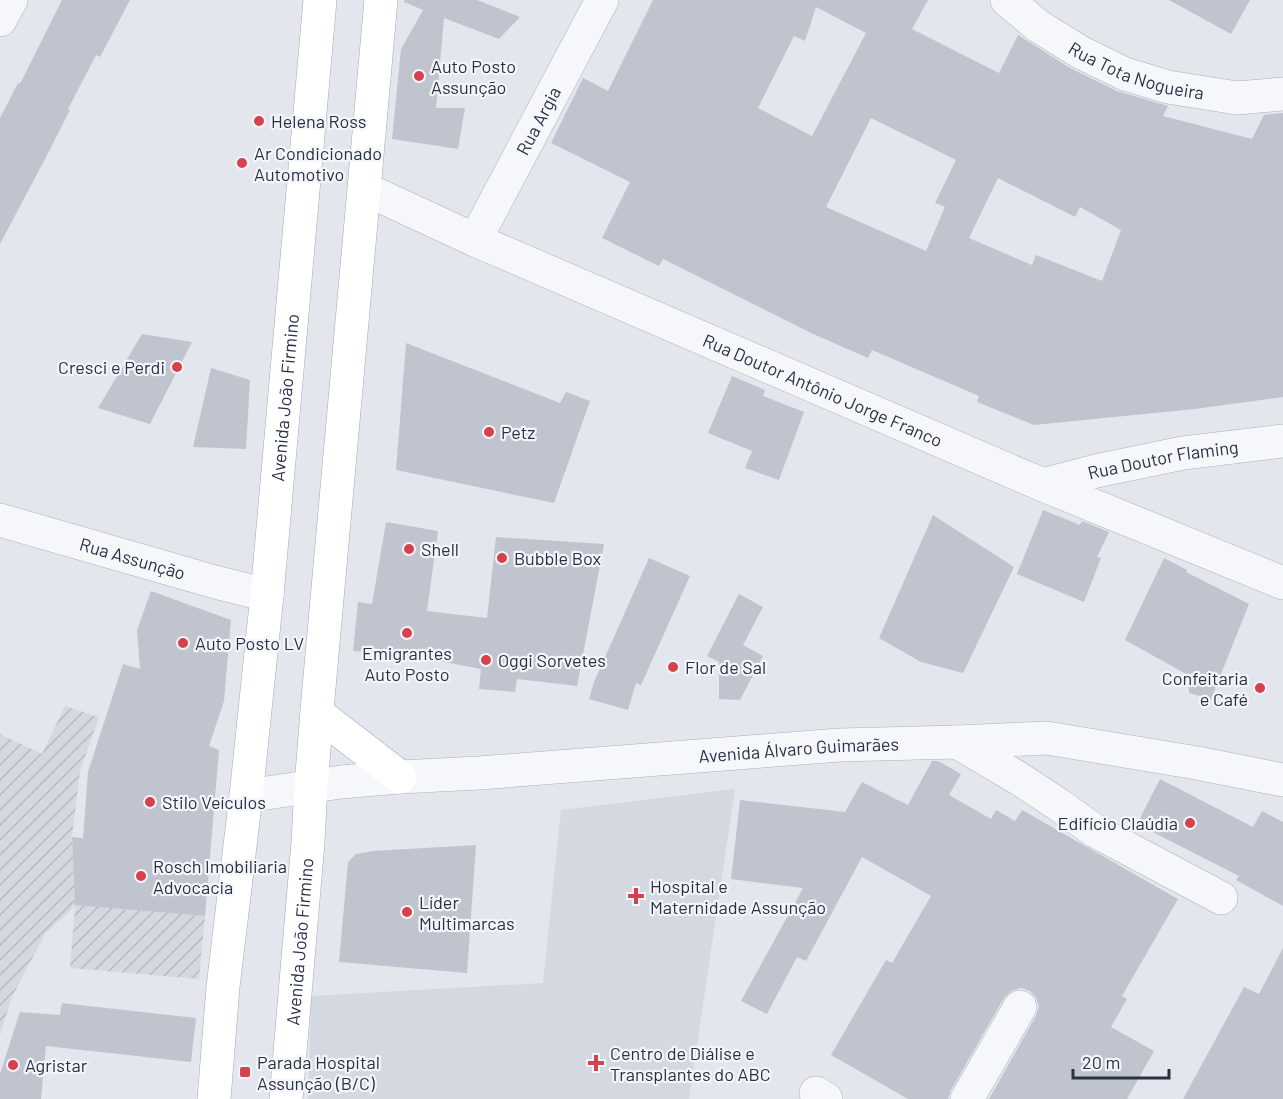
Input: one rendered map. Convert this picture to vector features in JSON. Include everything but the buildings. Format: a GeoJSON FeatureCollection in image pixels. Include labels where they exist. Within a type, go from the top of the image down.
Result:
{"type":"FeatureCollection","features":[{"type":"Feature","properties":{"kind":"main road","name":"Avenida João Firmino"},"geometry":{"type":"LineString","coordinates":[[214,1099],[223,987],[267,595],[320,0]]}},
{"type":"Feature","properties":{"kind":"main road","name":"Avenida João Firmino"},"geometry":{"type":"LineString","coordinates":[[286,1099],[317,713],[381,0]]}},
{"type":"Feature","properties":{"kind":"main road"},"geometry":{"type":"LineString","coordinates":[[317,713],[400,777]]}},
{"type":"Feature","properties":{"kind":"street"},"geometry":{"type":"LineString","coordinates":[[0,20],[11,0]]}},
{"type":"Feature","properties":{"kind":"street","name":"Rua Argia"},"geometry":{"type":"LineString","coordinates":[[475,240],[602,0]]}},
{"type":"Feature","properties":{"kind":"street","name":"Rua Tota Nogueira"},"geometry":{"type":"LineString","coordinates":[[1007,0],[1038,26],[1125,74],[1168,87],[1237,98],[1283,94]]}},
{"type":"Feature","properties":{"kind":"street","name":"Rua Doutor Antônio Jorge Franco"},"geometry":{"type":"LineString","coordinates":[[365,189],[475,240],[1043,485],[1283,583]]}},
{"type":"Feature","properties":{"kind":"street","name":"Rua Doutor Flaming"},"geometry":{"type":"LineString","coordinates":[[1043,485],[1096,471],[1183,453],[1283,441]]}},
{"type":"Feature","properties":{"kind":"street","name":"Rua Assunção"},"geometry":{"type":"LineString","coordinates":[[0,520],[267,595]]}},
{"type":"Feature","properties":{"kind":"street","name":"Avenida Álvaro Guimarães"},"geometry":{"type":"LineString","coordinates":[[311,786],[400,777],[840,745],[1047,738],[1283,780]]}},
{"type":"Feature","properties":{"kind":"street"},"geometry":{"type":"LineString","coordinates":[[957,742],[1026,783],[1095,831],[1221,898]]}},
{"type":"Feature","properties":{"kind":"street"},"geometry":{"type":"LineString","coordinates":[[246,796],[311,786]]}},
{"type":"Feature","properties":{"kind":"street"},"geometry":{"type":"LineString","coordinates":[[967,1099],[1020,1007]]}},
{"type":"Feature","properties":{"kind":"shaded area"},"geometry":{"type":"Polygon","coordinates":[[[65,706],[99,717],[80,771],[72,837],[75,905],[205,916],[199,979],[70,968],[75,906],[45,934],[12,997],[0,1035],[0,734],[42,754],[65,706]]]}},
{"type":"Feature","properties":{"kind":"shaded area","name":"Hospital e Maternidade Assunção"},"geometry":{"type":"Polygon","coordinates":[[[735,789],[689,1099],[308,1099],[311,996],[543,983],[561,810],[735,789]]]}},
{"type":"Feature","properties":{"kind":"place","name":"Auto Posto Assunção"},"geometry":{"type":"Point","coordinates":[419,76]}},
{"type":"Feature","properties":{"kind":"place","name":"Helena Ross"},"geometry":{"type":"Point","coordinates":[259,121]}},
{"type":"Feature","properties":{"kind":"place","name":"Ar Condicionado Automotivo"},"geometry":{"type":"Point","coordinates":[242,163]}},
{"type":"Feature","properties":{"kind":"place","name":"Cresci e Perdi"},"geometry":{"type":"Point","coordinates":[177,367]}},
{"type":"Feature","properties":{"kind":"place","name":"Petz"},"geometry":{"type":"Point","coordinates":[489,432]}},
{"type":"Feature","properties":{"kind":"place","name":"Shell"},"geometry":{"type":"Point","coordinates":[409,549]}},
{"type":"Feature","properties":{"kind":"place","name":"Bubble Box"},"geometry":{"type":"Point","coordinates":[502,558]}},
{"type":"Feature","properties":{"kind":"place","name":"Emigrantes Auto Posto"},"geometry":{"type":"Point","coordinates":[407,633]}},
{"type":"Feature","properties":{"kind":"place","name":"Auto Posto LV"},"geometry":{"type":"Point","coordinates":[183,643]}},
{"type":"Feature","properties":{"kind":"place","name":"Oggi Sorvetes"},"geometry":{"type":"Point","coordinates":[486,660]}},
{"type":"Feature","properties":{"kind":"place","name":"Flor de Sal"},"geometry":{"type":"Point","coordinates":[673,667]}},
{"type":"Feature","properties":{"kind":"place","name":"Confeitaria e Café"},"geometry":{"type":"Point","coordinates":[1260,688]}},
{"type":"Feature","properties":{"kind":"place","name":"Stilo Veículos"},"geometry":{"type":"Point","coordinates":[150,802]}},
{"type":"Feature","properties":{"kind":"place","name":"Edifício Claúdia"},"geometry":{"type":"Point","coordinates":[1190,823]}},
{"type":"Feature","properties":{"kind":"place","name":"Rosch Imobiliaria Advocacia"},"geometry":{"type":"Point","coordinates":[141,876]}},
{"type":"Feature","properties":{"kind":"place","name":"Hospital e Maternidade Assunção"},"geometry":{"type":"Point","coordinates":[636,896]}},
{"type":"Feature","properties":{"kind":"place","name":"Líder Multimarcas"},"geometry":{"type":"Point","coordinates":[407,912]}},
{"type":"Feature","properties":{"kind":"place","name":"Centro de Diálise e Transplantes do ABC"},"geometry":{"type":"Point","coordinates":[596,1063]}},
{"type":"Feature","properties":{"kind":"place","name":"Agristar"},"geometry":{"type":"Point","coordinates":[13,1065]}},
{"type":"Feature","properties":{"kind":"place","name":"Parada Hospital Assunção (B/C)"},"geometry":{"type":"Point","coordinates":[245,1072]}}]}
